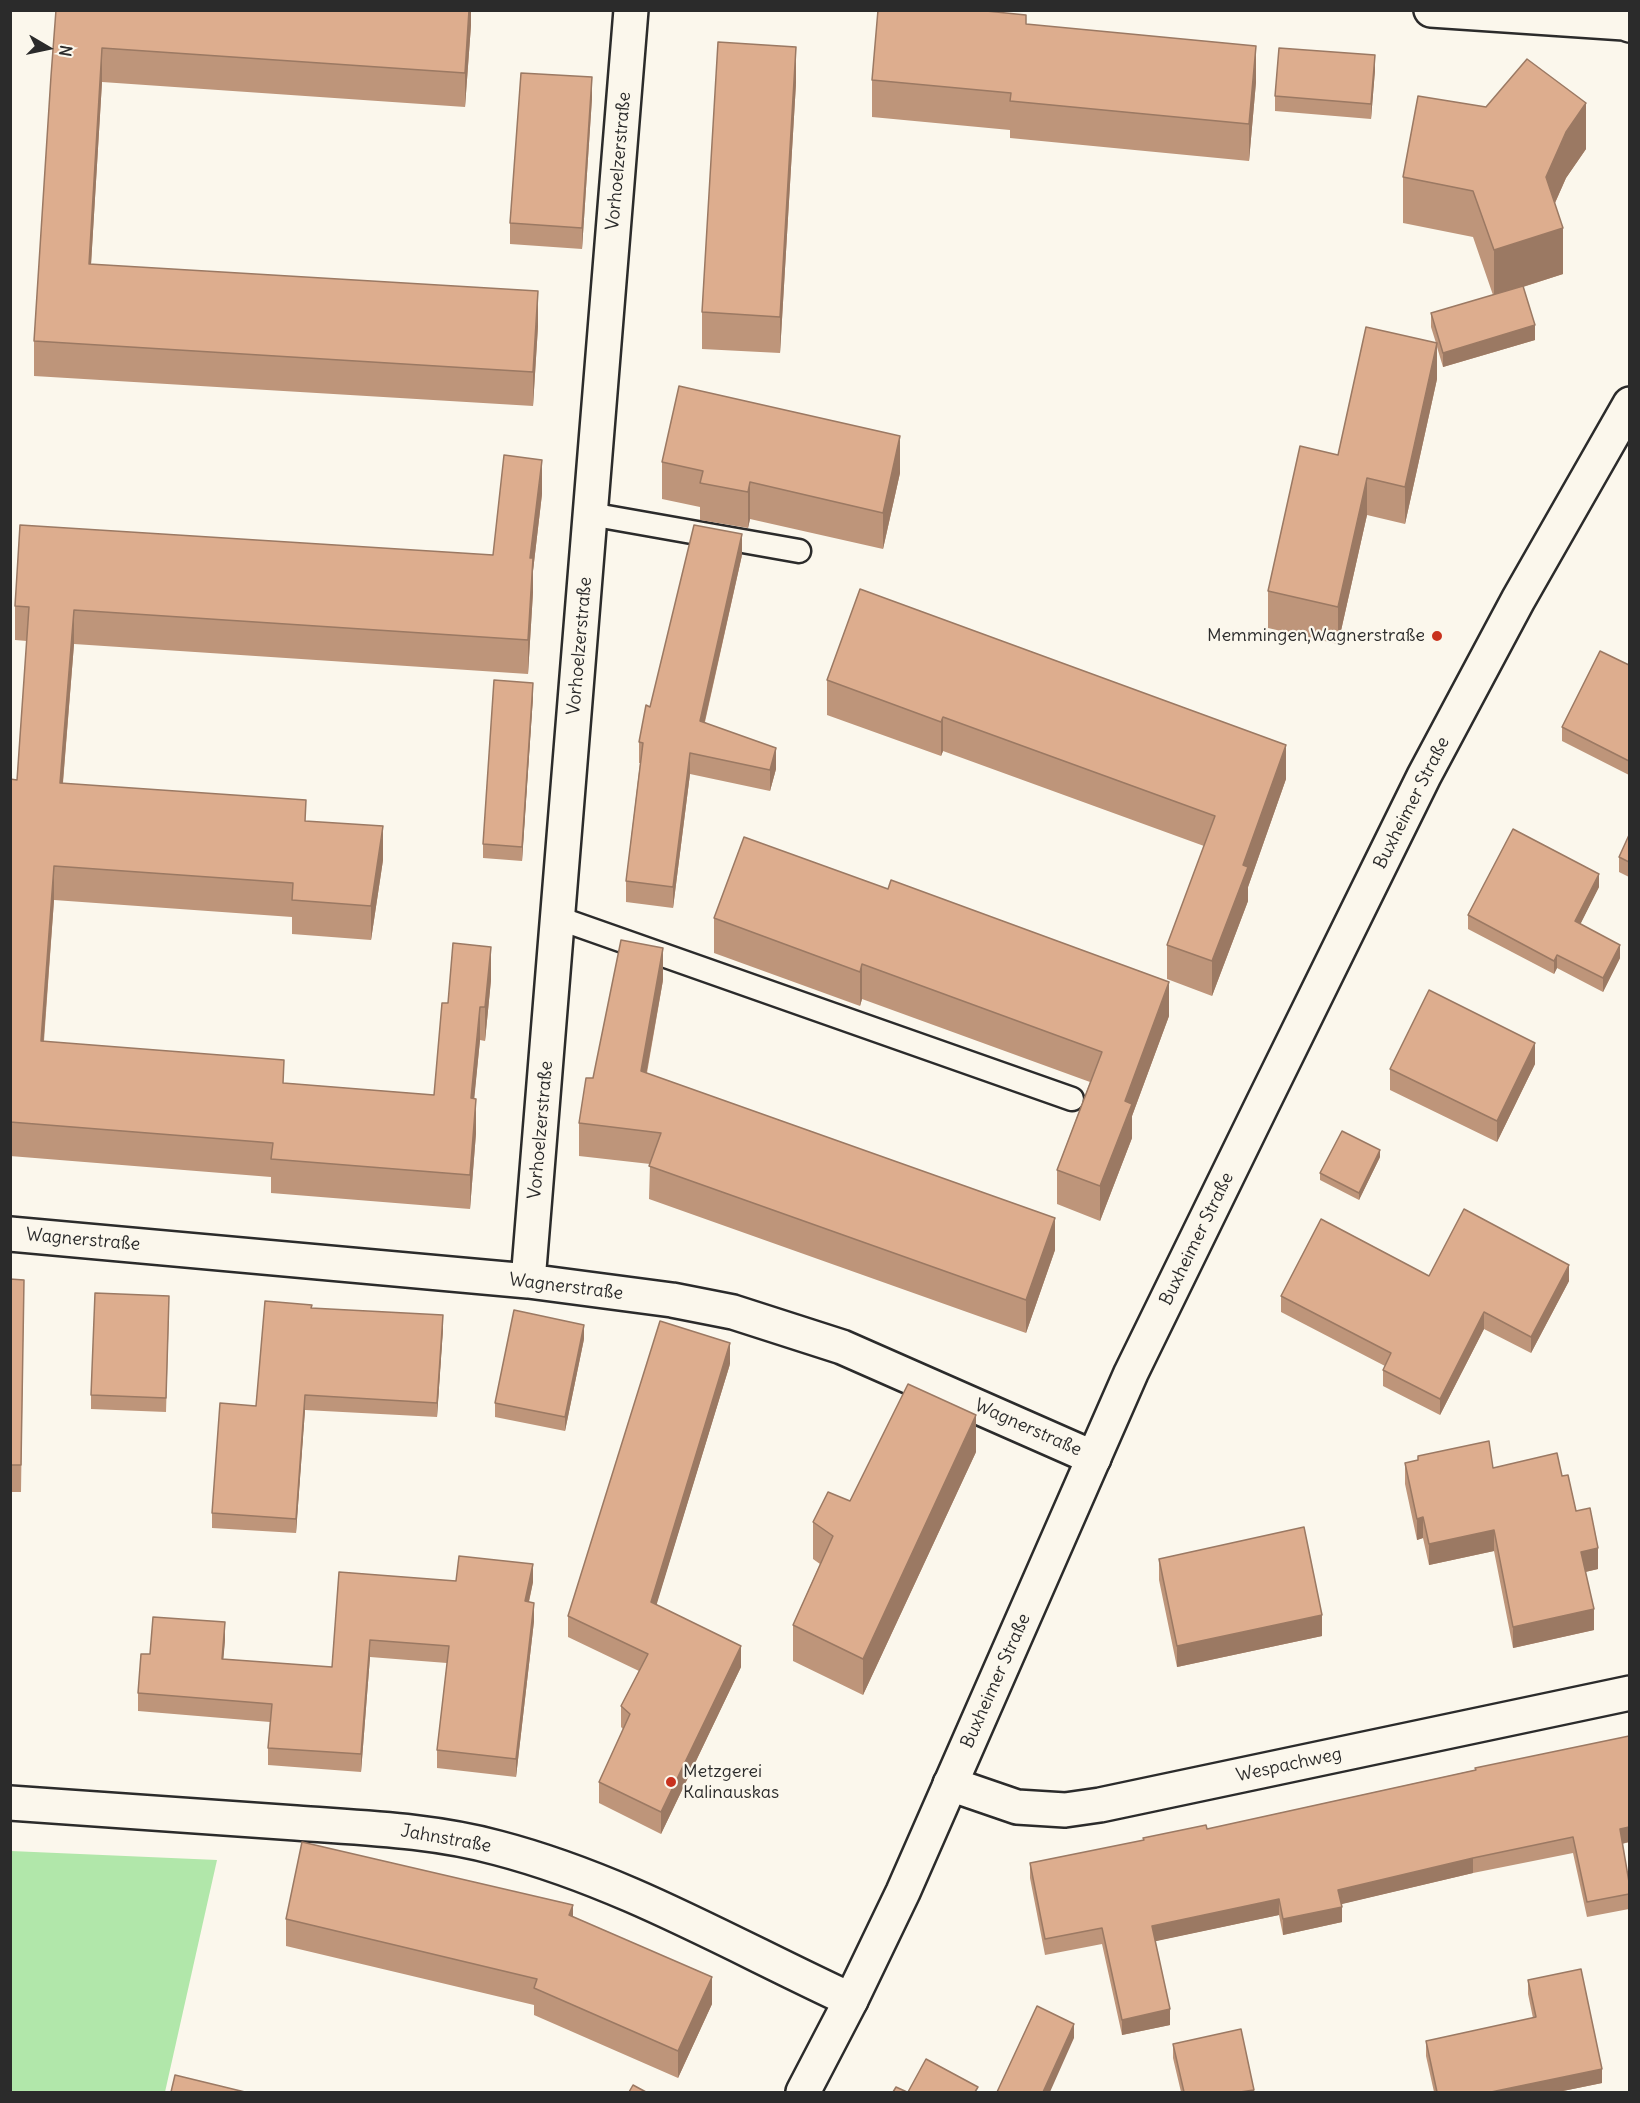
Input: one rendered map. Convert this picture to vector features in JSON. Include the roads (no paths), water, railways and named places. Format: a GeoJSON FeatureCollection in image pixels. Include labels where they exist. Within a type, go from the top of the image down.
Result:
{"type":"FeatureCollection","features":[{"type":"Feature","properties":{"kind":"street","name":"Vorhoelzerstraße"},"geometry":{"type":"LineString","coordinates":[[528,1281],[631,10]]}},
{"type":"Feature","properties":{"kind":"street"},"geometry":{"type":"LineString","coordinates":[[1431,10],[1629,25]]}},
{"type":"Feature","properties":{"kind":"street","name":"Buxheimer Straße"},"geometry":{"type":"LineString","coordinates":[[803,2092],[903,1892],[1131,1373],[1424,776],[1518,600],[1629,404]]}},
{"type":"Feature","properties":{"kind":"street","name":"Wagnerstraße"},"geometry":{"type":"LineString","coordinates":[[10,1234],[528,1281],[672,1300],[733,1312],[842,1347],[901,1371],[1094,1458]]}},
{"type":"Feature","properties":{"kind":"street","name":"Wespachweg"},"geometry":{"type":"LineString","coordinates":[[950,1784],[1017,1807],[1065,1810],[1100,1805],[1629,1693]]}},
{"type":"Feature","properties":{"kind":"street","name":"Jahnstraße"},"geometry":{"type":"LineString","coordinates":[[10,1803],[401,1831],[497,1847],[623,1890],[692,1922],[786,1971],[851,2000]]}},
{"type":"Feature","properties":{"kind":"lane"},"geometry":{"type":"LineString","coordinates":[[591,514],[799,551]]}},
{"type":"Feature","properties":{"kind":"lane"},"geometry":{"type":"LineString","coordinates":[[558,918],[1072,1099]]}},
{"type":"Feature","properties":{"kind":"place","name":"Memmingen,Wagnerstraße"},"geometry":{"type":"Point","coordinates":[1437,636]}},
{"type":"Feature","properties":{"kind":"place","name":"Metzgerei Kalinauskas"},"geometry":{"type":"Point","coordinates":[671,1782]}}]}
